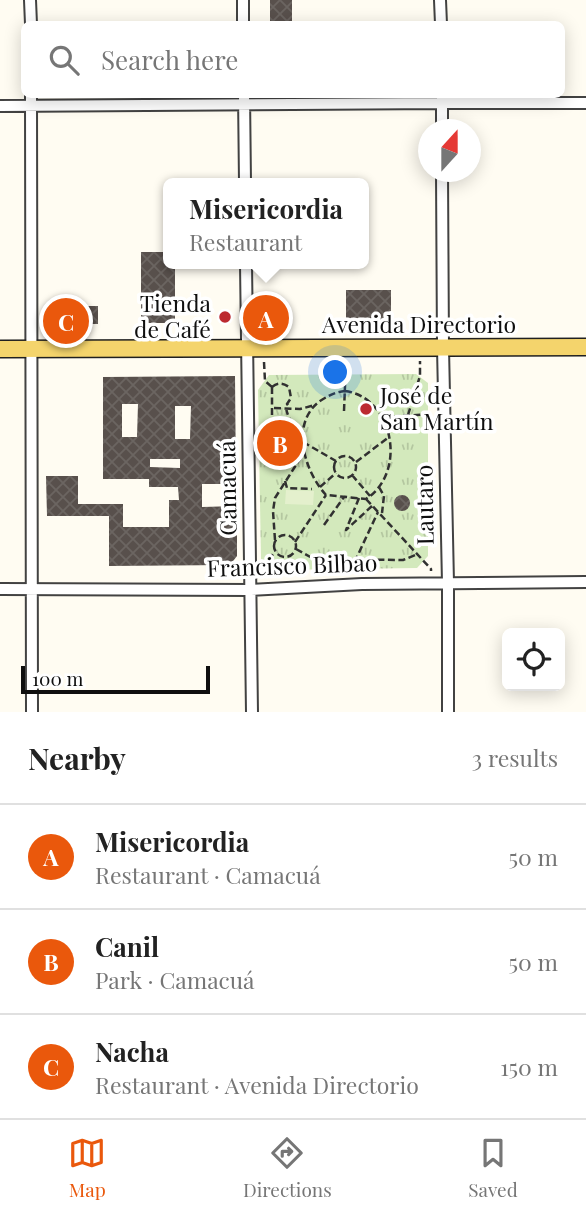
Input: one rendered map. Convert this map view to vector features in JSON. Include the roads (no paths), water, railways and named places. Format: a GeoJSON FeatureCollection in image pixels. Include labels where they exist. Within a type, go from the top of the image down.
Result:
{"type":"FeatureCollection","features":[{"type":"Feature","properties":{"kind":"main road","name":"Avenida Directorio"},"geometry":{"type":"LineString","coordinates":[[0,349],[586,347]]}},
{"type":"Feature","properties":{"kind":"street"},"geometry":{"type":"LineString","coordinates":[[30,0],[31,21]]}},
{"type":"Feature","properties":{"kind":"street"},"geometry":{"type":"LineString","coordinates":[[243,0],[243,21]]}},
{"type":"Feature","properties":{"kind":"street"},"geometry":{"type":"LineString","coordinates":[[440,0],[441,21]]}},
{"type":"Feature","properties":{"kind":"street"},"geometry":{"type":"LineString","coordinates":[[244,99],[245,178]]}},
{"type":"Feature","properties":{"kind":"street"},"geometry":{"type":"LineString","coordinates":[[442,99],[442,119]]}},
{"type":"Feature","properties":{"kind":"street"},"geometry":{"type":"LineString","coordinates":[[0,106],[31,100],[442,99],[586,103]]}},
{"type":"Feature","properties":{"kind":"street"},"geometry":{"type":"LineString","coordinates":[[31,100],[32,712]]}},
{"type":"Feature","properties":{"kind":"street","name":"Lautaro"},"geometry":{"type":"LineString","coordinates":[[442,182],[448,712]]}},
{"type":"Feature","properties":{"kind":"street","name":"Camacuá"},"geometry":{"type":"LineString","coordinates":[[246,269],[252,712]]}},
{"type":"Feature","properties":{"kind":"street","name":"Francisco Bilbao"},"geometry":{"type":"LineString","coordinates":[[0,589],[251,590],[362,584],[586,582]]}},
{"type":"Feature","properties":{"kind":"place","name":"Tienda de Café"},"geometry":{"type":"Point","coordinates":[225,317]}},
{"type":"Feature","properties":{"kind":"place","name":"Misericordia"},"geometry":{"type":"Point","coordinates":[266,318]}},
{"type":"Feature","properties":{"kind":"place","name":"Nacha"},"geometry":{"type":"Point","coordinates":[66,321]}},
{"type":"Feature","properties":{"kind":"place","name":"José de San Martín"},"geometry":{"type":"Point","coordinates":[366,409]}},
{"type":"Feature","properties":{"kind":"place","name":"Canil"},"geometry":{"type":"Point","coordinates":[280,443]}}]}
